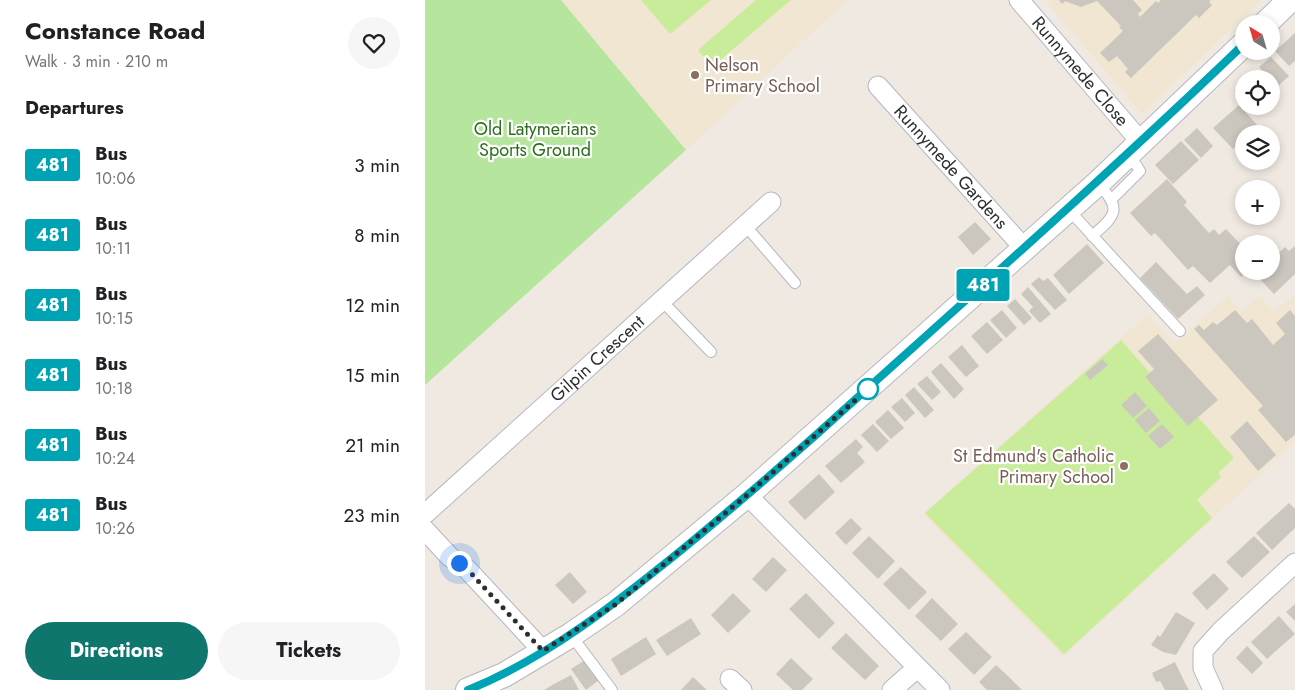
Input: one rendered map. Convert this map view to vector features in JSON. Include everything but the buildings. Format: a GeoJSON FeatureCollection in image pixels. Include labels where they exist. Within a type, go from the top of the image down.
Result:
{"type":"FeatureCollection","features":[{"type":"Feature","properties":{"kind":"street","name":"Runnymede Close"},"geometry":{"type":"LineString","coordinates":[[1019,0],[1135,148]]}},
{"type":"Feature","properties":{"kind":"street"},"geometry":{"type":"LineString","coordinates":[[1274,15],[1290,0]]}},
{"type":"Feature","properties":{"kind":"street"},"geometry":{"type":"LineString","coordinates":[[468,690],[508,682],[543,651],[571,635],[616,604],[747,495],[1068,209],[1105,191],[1135,148],[1235,53]]}},
{"type":"Feature","properties":{"kind":"street","name":"Runnymede Gardens"},"geometry":{"type":"LineString","coordinates":[[878,86],[1024,248]]}},
{"type":"Feature","properties":{"kind":"street","name":"Gilpin Crescent"},"geometry":{"type":"LineString","coordinates":[[425,514],[771,202]]}},
{"type":"Feature","properties":{"kind":"street"},"geometry":{"type":"LineString","coordinates":[[747,495],[940,690]]}},
{"type":"Feature","properties":{"kind":"street"},"geometry":{"type":"LineString","coordinates":[[425,530],[450,557],[467,569],[543,651]]}},
{"type":"Feature","properties":{"kind":"street"},"geometry":{"type":"LineString","coordinates":[[1213,690],[1203,668],[1203,651],[1221,631],[1295,563]]}},
{"type":"Feature","properties":{"kind":"street"},"geometry":{"type":"LineString","coordinates":[[892,690],[917,668]]}},
{"type":"Feature","properties":{"kind":"lane"},"geometry":{"type":"LineString","coordinates":[[1092,236],[1110,221],[1114,210],[1105,191]]}},
{"type":"Feature","properties":{"kind":"lane"},"geometry":{"type":"LineString","coordinates":[[1068,209],[1180,331]]}},
{"type":"Feature","properties":{"kind":"lane"},"geometry":{"type":"LineString","coordinates":[[745,225],[795,282]]}},
{"type":"Feature","properties":{"kind":"lane"},"geometry":{"type":"LineString","coordinates":[[662,301],[711,352]]}},
{"type":"Feature","properties":{"kind":"lane"},"geometry":{"type":"LineString","coordinates":[[571,635],[612,690]]}},
{"type":"Feature","properties":{"kind":"shaded area","name":"Nelson Primary School"},"geometry":{"type":"Polygon","coordinates":[[[561,0],[847,0],[686,150],[561,0]]]}},
{"type":"Feature","properties":{"kind":"shaded area"},"geometry":{"type":"Polygon","coordinates":[[[1045,0],[1261,0],[1245,15],[1235,15],[1235,25],[1142,114],[1045,0]]]}},
{"type":"Feature","properties":{"kind":"shaded area","name":"St Edmund's Catholic Primary School"},"geometry":{"type":"Polygon","coordinates":[[[1295,295],[1295,442],[1063,657],[923,514],[1147,315],[1174,344],[1228,296],[1242,312],[1259,296],[1274,312],[1295,295]]]}},
{"type":"Feature","properties":{"kind":"green space","name":"Old Latymerians Sports Ground"},"geometry":{"type":"Polygon","coordinates":[[[425,0],[561,0],[686,150],[425,385],[425,0]]]}},
{"type":"Feature","properties":{"kind":"green space"},"geometry":{"type":"Polygon","coordinates":[[[641,0],[711,0],[670,34],[641,0]]]}},
{"type":"Feature","properties":{"kind":"green space"},"geometry":{"type":"Polygon","coordinates":[[[756,0],[791,0],[712,67],[698,50],[756,0]]]}},
{"type":"Feature","properties":{"kind":"green space","name":"St Edmund's Catholic Primary School"},"geometry":{"type":"Polygon","coordinates":[[[1121,340],[1150,373],[1145,377],[1188,425],[1198,417],[1234,458],[1218,473],[1221,477],[1197,500],[1212,518],[1064,654],[925,513],[1121,340]]]}},
{"type":"Feature","properties":{"kind":"bus line","name":"481"},"geometry":{"type":"LineString","coordinates":[[468,690],[504,675],[571,635],[616,604],[747,495],[984,285],[1121,162],[1235,53]]}},
{"type":"Feature","properties":{"kind":"place","name":"Nelson Primary School"},"geometry":{"type":"Point","coordinates":[695,75]}},
{"type":"Feature","properties":{"kind":"place","name":"St Edmund's Catholic Primary School"},"geometry":{"type":"Point","coordinates":[1124,466]}},
{"type":"Feature","properties":{"kind":"route"},"geometry":{"type":"LineString","coordinates":[[459,563],[467,569],[543,651],[571,635],[616,604],[747,495],[868,389]]}}]}
